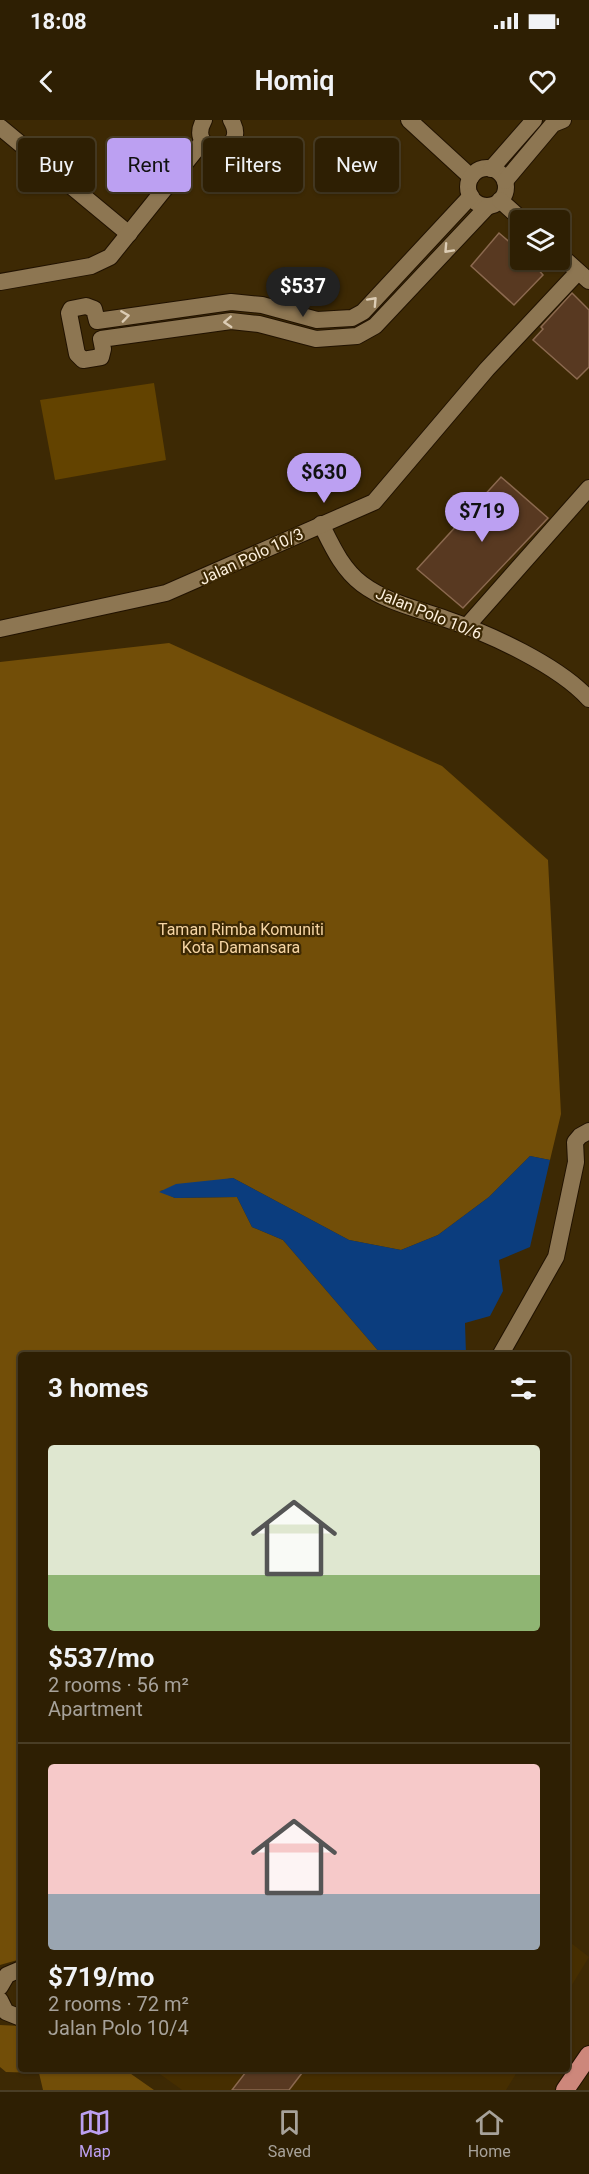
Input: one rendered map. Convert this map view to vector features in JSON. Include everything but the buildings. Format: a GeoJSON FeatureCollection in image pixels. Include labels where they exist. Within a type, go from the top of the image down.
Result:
{"type":"FeatureCollection","features":[{"type":"Feature","properties":{"kind":"main road"},"geometry":{"type":"LineString","coordinates":[[565,2090],[589,2055]]}},
{"type":"Feature","properties":{"kind":"street"},"geometry":{"type":"LineString","coordinates":[[0,282],[91,266],[110,257],[203,141],[200,134],[204,120]]}},
{"type":"Feature","properties":{"kind":"street"},"geometry":{"type":"LineString","coordinates":[[409,120],[471,177]]}},
{"type":"Feature","properties":{"kind":"street"},"geometry":{"type":"LineString","coordinates":[[490,169],[534,120]]}},
{"type":"Feature","properties":{"kind":"street"},"geometry":{"type":"LineString","coordinates":[[505,181],[553,124],[563,120]]}},
{"type":"Feature","properties":{"kind":"street"},"geometry":{"type":"LineString","coordinates":[[232,138],[235,123]]}},
{"type":"Feature","properties":{"kind":"street"},"geometry":{"type":"LineString","coordinates":[[0,127],[129,234]]}},
{"type":"Feature","properties":{"kind":"street"},"geometry":{"type":"LineString","coordinates":[[101,339],[231,321],[259,324],[316,339],[357,336],[375,326],[494,203],[505,191],[505,181],[499,173],[490,169],[481,170],[471,177],[468,188],[471,196],[481,205],[494,203],[510,213]]}},
{"type":"Feature","properties":{"kind":"street"},"geometry":{"type":"LineString","coordinates":[[97,321],[231,302],[262,305],[317,320],[352,318],[363,312],[471,196]]}},
{"type":"Feature","properties":{"kind":"street"},"geometry":{"type":"LineString","coordinates":[[570,264],[584,276]]}},
{"type":"Feature","properties":{"kind":"street"},"geometry":{"type":"LineString","coordinates":[[401,271],[416,283]]}},
{"type":"Feature","properties":{"kind":"street","name":"Jalan Polo 10/3"},"geometry":{"type":"LineString","coordinates":[[0,629],[166,593],[374,502],[487,369],[584,276]]}},
{"type":"Feature","properties":{"kind":"street"},"geometry":{"type":"LineString","coordinates":[[90,306],[94,309],[101,339],[103,349],[100,357],[87,361],[79,358],[69,313],[76,308],[90,306]]}},
{"type":"Feature","properties":{"kind":"street"},"geometry":{"type":"LineString","coordinates":[[467,626],[589,488]]}},
{"type":"Feature","properties":{"kind":"street","name":"Jalan Polo 10/6"},"geometry":{"type":"LineString","coordinates":[[321,524],[340,561],[361,583],[385,597],[467,626],[560,672],[589,699]]}},
{"type":"Feature","properties":{"kind":"street"},"geometry":{"type":"LineString","coordinates":[[502,1352],[556,1257],[583,1159],[575,1142],[589,1131]]}},
{"type":"Feature","properties":{"kind":"street"},"geometry":{"type":"LineString","coordinates":[[0,1987],[7,1975],[18,1970]]}},
{"type":"Feature","properties":{"kind":"street"},"geometry":{"type":"LineString","coordinates":[[0,2000],[6,2012],[18,2017]]}},
{"type":"Feature","properties":{"kind":"shaded area"},"geometry":{"type":"Polygon","coordinates":[[[154,383],[166,460],[55,480],[40,400],[154,383]]]}},
{"type":"Feature","properties":{"kind":"shaded area"},"geometry":{"type":"Polygon","coordinates":[[[570,1942],[589,1957],[570,1988],[570,1942]]]}},
{"type":"Feature","properties":{"kind":"shaded area"},"geometry":{"type":"Polygon","coordinates":[[[157,2072],[517,2072],[506,2090],[182,2090],[157,2072]]]}},
{"type":"Feature","properties":{"kind":"green space","name":"Taman Rimba Komuniti Kota Damansara"},"geometry":{"type":"Polygon","coordinates":[[[169,643],[442,766],[548,860],[561,1114],[550,1160],[530,1156],[489,1197],[438,1235],[401,1250],[349,1240],[233,1178],[160,1191],[175,1198],[237,1197],[252,1227],[283,1240],[379,1352],[18,1352],[18,1960],[0,1965],[0,662],[169,643]]]}},
{"type":"Feature","properties":{"kind":"green space"},"geometry":{"type":"Polygon","coordinates":[[[0,2025],[18,2026],[18,2072],[128,2072],[154,2090],[43,2090],[39,2073],[6,2072],[0,2067],[0,2025]]]}},
{"type":"Feature","properties":{"kind":"water"},"geometry":{"type":"Polygon","coordinates":[[[530,1156],[550,1160],[530,1247],[499,1260],[503,1291],[490,1316],[465,1323],[466,1352],[379,1352],[283,1240],[252,1227],[237,1197],[175,1198],[159,1192],[176,1184],[233,1178],[349,1240],[401,1250],[438,1235],[489,1197],[530,1156]]]}}]}
